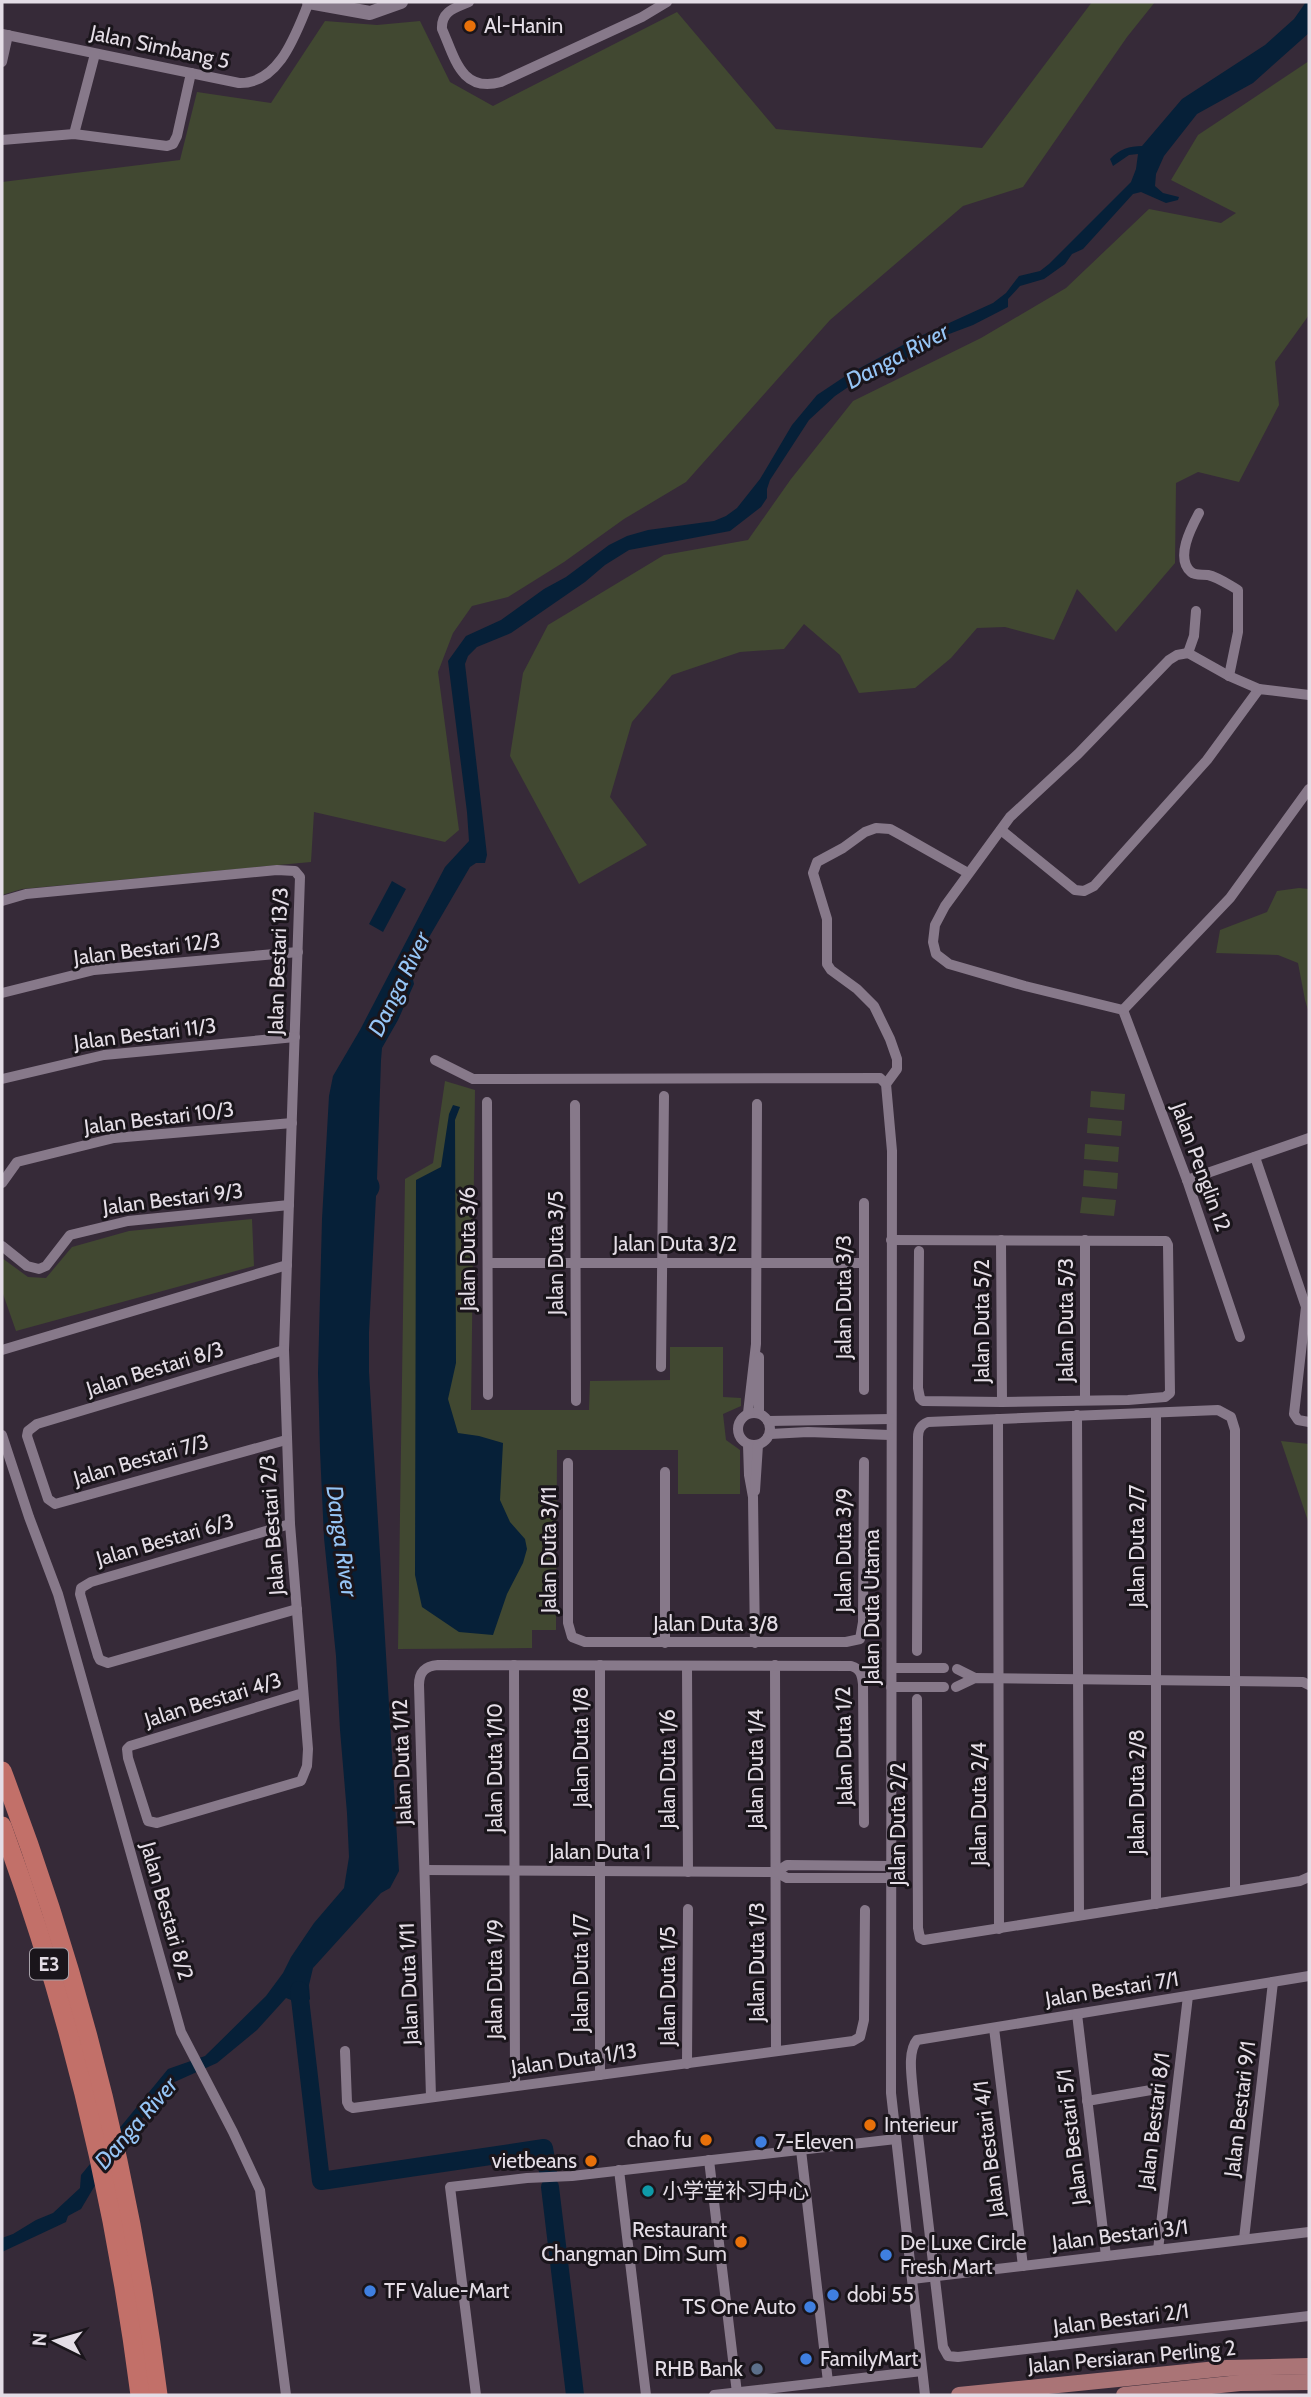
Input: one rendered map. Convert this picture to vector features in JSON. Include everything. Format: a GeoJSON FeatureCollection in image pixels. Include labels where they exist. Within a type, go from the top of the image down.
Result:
{"type":"FeatureCollection","features":[{"type":"Feature","properties":{"kind":"highway","name":"E3"},"geometry":{"type":"LineString","coordinates":[[2,1771],[69,1971],[101,2086],[128,2204],[158,2395]]}},
{"type":"Feature","properties":{"kind":"highway","name":"E3"},"geometry":{"type":"LineString","coordinates":[[2,1826],[36,1922],[88,2105],[114,2224],[140,2395]]}},
{"type":"Feature","properties":{"kind":"main road","name":"Jalan Persiaran Perling 2"},"geometry":{"type":"LineString","coordinates":[[959,2395],[1227,2368],[1309,2366]]}},
{"type":"Feature","properties":{"kind":"main road","name":"Jalan Persiaran Perling 2"},"geometry":{"type":"LineString","coordinates":[[1124,2395],[1240,2383],[1309,2382]]}},
{"type":"Feature","properties":{"kind":"street"},"geometry":{"type":"LineString","coordinates":[[309,2],[370,13],[401,2]]}},
{"type":"Feature","properties":{"kind":"street","name":"Jalan Simbang 5"},"geometry":{"type":"LineString","coordinates":[[5,35],[239,83],[250,83],[261,79],[291,46],[309,2]]}},
{"type":"Feature","properties":{"kind":"street"},"geometry":{"type":"LineString","coordinates":[[469,2],[446,13],[441,21],[442,29],[455,59],[469,80],[492,85],[630,22],[667,2]]}},
{"type":"Feature","properties":{"kind":"street"},"geometry":{"type":"LineString","coordinates":[[2,62],[5,35]]}},
{"type":"Feature","properties":{"kind":"street"},"geometry":{"type":"LineString","coordinates":[[74,134],[95,54]]}},
{"type":"Feature","properties":{"kind":"street"},"geometry":{"type":"LineString","coordinates":[[2,140],[74,134],[167,146],[173,144],[191,73]]}},
{"type":"Feature","properties":{"kind":"street"},"geometry":{"type":"LineString","coordinates":[[1199,513],[1185,547],[1185,561],[1190,571],[1211,576],[1238,590],[1238,632],[1229,676]]}},
{"type":"Feature","properties":{"kind":"street"},"geometry":{"type":"LineString","coordinates":[[1188,653],[1194,636],[1196,611]]}},
{"type":"Feature","properties":{"kind":"street"},"geometry":{"type":"LineString","coordinates":[[1309,695],[1259,689],[1188,653],[1169,660],[1078,754],[1018,808],[944,906],[934,925],[933,942],[936,954],[949,964],[1123,1010],[1230,898],[1309,789]]}},
{"type":"Feature","properties":{"kind":"street"},"geometry":{"type":"LineString","coordinates":[[1001,830],[1075,890],[1084,891],[1094,886],[1207,760],[1259,689]]}},
{"type":"Feature","properties":{"kind":"street"},"geometry":{"type":"LineString","coordinates":[[435,1060],[473,1079],[883,1081],[897,1069],[897,1059],[874,1006],[827,964],[828,924],[813,873],[814,866],[855,838],[876,828],[890,829],[968,873]]}},
{"type":"Feature","properties":{"kind":"street","name":"Jalan Bestari 13/3"},"geometry":{"type":"LineString","coordinates":[[2,901],[26,894],[277,870],[295,871],[300,877],[287,1265]]}},
{"type":"Feature","properties":{"kind":"street","name":"Jalan Bestari 12/3"},"geometry":{"type":"LineString","coordinates":[[2,993],[94,970],[298,952]]}},
{"type":"Feature","properties":{"kind":"street","name":"Jalan Penglin 12"},"geometry":{"type":"LineString","coordinates":[[1123,1010],[1187,1180],[1240,1337]]}},
{"type":"Feature","properties":{"kind":"street","name":"Jalan Bestari 11/3"},"geometry":{"type":"LineString","coordinates":[[2,1079],[104,1055],[295,1037]]}},
{"type":"Feature","properties":{"kind":"street","name":"Jalan Duta Utama"},"geometry":{"type":"LineString","coordinates":[[883,1081],[892,1151],[891,2093],[922,2371]]}},
{"type":"Feature","properties":{"kind":"street"},"geometry":{"type":"LineString","coordinates":[[661,1367],[664,1096]]}},
{"type":"Feature","properties":{"kind":"street","name":"Jalan Duta 3/6"},"geometry":{"type":"LineString","coordinates":[[487,1102],[488,1395]]}},
{"type":"Feature","properties":{"kind":"street"},"geometry":{"type":"LineString","coordinates":[[753,1413],[756,1344],[757,1104]]}},
{"type":"Feature","properties":{"kind":"street","name":"Jalan Duta 3/5"},"geometry":{"type":"LineString","coordinates":[[575,1105],[576,1401]]}},
{"type":"Feature","properties":{"kind":"street","name":"Jalan Bestari 10/3"},"geometry":{"type":"LineString","coordinates":[[2,1182],[17,1162],[114,1138],[292,1123]]}},
{"type":"Feature","properties":{"kind":"street"},"geometry":{"type":"LineString","coordinates":[[1187,1180],[1309,1138]]}},
{"type":"Feature","properties":{"kind":"street"},"geometry":{"type":"LineString","coordinates":[[1255,1157],[1306,1307],[1295,1409],[1295,1418],[1306,1422]]}},
{"type":"Feature","properties":{"kind":"street","name":"Jalan Duta 3/3"},"geometry":{"type":"LineString","coordinates":[[864,1203],[864,1390]]}},
{"type":"Feature","properties":{"kind":"street","name":"Jalan Bestari 9/3"},"geometry":{"type":"LineString","coordinates":[[2,1246],[27,1266],[39,1269],[46,1266],[70,1235],[128,1221],[289,1205]]}},
{"type":"Feature","properties":{"kind":"street"},"geometry":{"type":"LineString","coordinates":[[891,1240],[1162,1240],[1168,1245],[1171,1388],[1168,1396],[1002,1402],[928,1402],[920,1398],[919,1251]]}},
{"type":"Feature","properties":{"kind":"street","name":"Jalan Duta 5/2"},"geometry":{"type":"LineString","coordinates":[[1001,1240],[1002,1402]]}},
{"type":"Feature","properties":{"kind":"street","name":"Jalan Duta 5/3"},"geometry":{"type":"LineString","coordinates":[[1085,1240],[1085,1400]]}},
{"type":"Feature","properties":{"kind":"street","name":"Jalan Duta 3/2"},"geometry":{"type":"LineString","coordinates":[[488,1263],[863,1263]]}},
{"type":"Feature","properties":{"kind":"street"},"geometry":{"type":"LineString","coordinates":[[2,1350],[287,1265]]}},
{"type":"Feature","properties":{"kind":"street","name":"Jalan Bestari 2/3"},"geometry":{"type":"LineString","coordinates":[[287,1265],[284,1350],[286,1440],[308,1749],[307,1766],[301,1781]]}},
{"type":"Feature","properties":{"kind":"street","name":"Jalan Bestari 8/3"},"geometry":{"type":"LineString","coordinates":[[37,1424],[284,1350]]}},
{"type":"Feature","properties":{"kind":"street"},"geometry":{"type":"LineString","coordinates":[[917,1651],[918,1432],[923,1424],[1218,1410],[1231,1417],[1234,1422],[1235,1891]]}},
{"type":"Feature","properties":{"kind":"street"},"geometry":{"type":"LineString","coordinates":[[753,1413],[768,1421],[891,1419]]}},
{"type":"Feature","properties":{"kind":"street"},"geometry":{"type":"LineString","coordinates":[[753,1413],[739,1420],[737,1432],[743,1442],[753,1445],[766,1441],[770,1434],[768,1421]]}},
{"type":"Feature","properties":{"kind":"street","name":"Jalan Duta 2/7"},"geometry":{"type":"LineString","coordinates":[[1156,1413],[1156,1681]]}},
{"type":"Feature","properties":{"kind":"street"},"geometry":{"type":"LineString","coordinates":[[1077,1415],[1079,1915]]}},
{"type":"Feature","properties":{"kind":"street","name":"Jalan Duta 2/4"},"geometry":{"type":"LineString","coordinates":[[998,1419],[999,1929]]}},
{"type":"Feature","properties":{"kind":"street","name":"Jalan Bestari 7/3"},"geometry":{"type":"LineString","coordinates":[[37,1424],[28,1432],[28,1442],[48,1499],[55,1504],[286,1440]]}},
{"type":"Feature","properties":{"kind":"street"},"geometry":{"type":"LineString","coordinates":[[770,1434],[808,1432],[890,1435]]}},
{"type":"Feature","properties":{"kind":"street","name":"Jalan Bestari 8/2"},"geometry":{"type":"LineString","coordinates":[[2,1435],[58,1594],[181,2032],[260,2190],[286,2395]]}},
{"type":"Feature","properties":{"kind":"street"},"geometry":{"type":"LineString","coordinates":[[753,1445],[749,1475],[753,1497],[755,1643]]}},
{"type":"Feature","properties":{"kind":"street","name":"Jalan Duta 3/9"},"geometry":{"type":"LineString","coordinates":[[860,1639],[863,1622],[864,1462]]}},
{"type":"Feature","properties":{"kind":"street","name":"Jalan Duta 3/11"},"geometry":{"type":"LineString","coordinates":[[568,1463],[568,1623],[572,1637]]}},
{"type":"Feature","properties":{"kind":"street"},"geometry":{"type":"LineString","coordinates":[[665,1472],[665,1643]]}},
{"type":"Feature","properties":{"kind":"street","name":"Jalan Bestari 6/3"},"geometry":{"type":"LineString","coordinates":[[290,1524],[91,1582],[81,1588],[81,1600],[98,1656],[100,1660],[108,1663],[297,1609]]}},
{"type":"Feature","properties":{"kind":"street","name":"Jalan Duta 3/8"},"geometry":{"type":"LineString","coordinates":[[572,1637],[585,1643],[846,1642],[860,1639]]}},
{"type":"Feature","properties":{"kind":"street","name":"Jalan Duta 1/12"},"geometry":{"type":"LineString","coordinates":[[425,1870],[419,1677],[423,1670],[438,1665],[514,1665]]}},
{"type":"Feature","properties":{"kind":"street"},"geometry":{"type":"LineString","coordinates":[[514,1665],[775,1665]]}},
{"type":"Feature","properties":{"kind":"street","name":"Jalan Duta 1/10"},"geometry":{"type":"LineString","coordinates":[[514,1665],[514,1871]]}},
{"type":"Feature","properties":{"kind":"street","name":"Jalan Duta 1/8"},"geometry":{"type":"LineString","coordinates":[[600,1665],[601,1871]]}},
{"type":"Feature","properties":{"kind":"street","name":"Jalan Duta 1/2"},"geometry":{"type":"LineString","coordinates":[[775,1665],[842,1665],[858,1668],[862,1675],[864,1823]]}},
{"type":"Feature","properties":{"kind":"street","name":"Jalan Duta 1/4"},"geometry":{"type":"LineString","coordinates":[[775,1665],[776,1872]]}},
{"type":"Feature","properties":{"kind":"street","name":"Jalan Duta 1/6"},"geometry":{"type":"LineString","coordinates":[[687,1666],[688,1872]]}},
{"type":"Feature","properties":{"kind":"street"},"geometry":{"type":"LineString","coordinates":[[892,1668],[944,1668]]}},
{"type":"Feature","properties":{"kind":"street"},"geometry":{"type":"LineString","coordinates":[[957,1669],[975,1678],[1303,1682],[1309,1685]]}},
{"type":"Feature","properties":{"kind":"street"},"geometry":{"type":"LineString","coordinates":[[956,1687],[975,1678]]}},
{"type":"Feature","properties":{"kind":"street","name":"Jalan Duta 2/8"},"geometry":{"type":"LineString","coordinates":[[1156,1681],[1156,1904]]}},
{"type":"Feature","properties":{"kind":"street"},"geometry":{"type":"LineString","coordinates":[[891,1687],[944,1687]]}},
{"type":"Feature","properties":{"kind":"street","name":"Jalan Bestari 4/3"},"geometry":{"type":"LineString","coordinates":[[301,1781],[152,1824],[145,1817],[127,1749],[135,1743],[303,1693]]}},
{"type":"Feature","properties":{"kind":"street","name":"Jalan Duta 2/2"},"geometry":{"type":"LineString","coordinates":[[917,1699],[920,1938],[929,1940],[999,1929]]}},
{"type":"Feature","properties":{"kind":"street","name":"Jalan Duta 1"},"geometry":{"type":"LineString","coordinates":[[425,1870],[776,1872],[787,1866],[891,1866]]}},
{"type":"Feature","properties":{"kind":"street","name":"Jalan Duta 1/11"},"geometry":{"type":"LineString","coordinates":[[425,1870],[431,2097]]}},
{"type":"Feature","properties":{"kind":"street","name":"Jalan Duta 1/9"},"geometry":{"type":"LineString","coordinates":[[514,1871],[515,2086]]}},
{"type":"Feature","properties":{"kind":"street","name":"Jalan Duta 1/7"},"geometry":{"type":"LineString","coordinates":[[600,2075],[601,1871]]}},
{"type":"Feature","properties":{"kind":"street","name":"Jalan Duta 1"},"geometry":{"type":"LineString","coordinates":[[776,1872],[787,1878],[891,1878]]}},
{"type":"Feature","properties":{"kind":"street","name":"Jalan Duta 1/3"},"geometry":{"type":"LineString","coordinates":[[776,1872],[776,2052]]}},
{"type":"Feature","properties":{"kind":"street"},"geometry":{"type":"LineString","coordinates":[[999,1929],[1300,1881],[1309,1877]]}},
{"type":"Feature","properties":{"kind":"street","name":"Jalan Duta 1/5"},"geometry":{"type":"LineString","coordinates":[[687,2064],[688,1909]]}},
{"type":"Feature","properties":{"kind":"street","name":"Jalan Duta 1/13"},"geometry":{"type":"LineString","coordinates":[[345,2050],[349,2106],[353,2108],[853,2041],[860,2037],[864,2020],[866,1910]]}},
{"type":"Feature","properties":{"kind":"street","name":"Jalan Bestari 7/1"},"geometry":{"type":"LineString","coordinates":[[934,2277],[913,2093],[914,2042],[1309,1976]]}},
{"type":"Feature","properties":{"kind":"street","name":"Jalan Bestari 9/1"},"geometry":{"type":"LineString","coordinates":[[1244,2239],[1273,1982]]}},
{"type":"Feature","properties":{"kind":"street","name":"Jalan Bestari 8/1"},"geometry":{"type":"LineString","coordinates":[[1158,2250],[1188,1996]]}},
{"type":"Feature","properties":{"kind":"street","name":"Jalan Bestari 5/1"},"geometry":{"type":"LineString","coordinates":[[1077,2014],[1106,2256]]}},
{"type":"Feature","properties":{"kind":"street","name":"Jalan Bestari 4/1"},"geometry":{"type":"LineString","coordinates":[[994,2028],[1023,2266]]}},
{"type":"Feature","properties":{"kind":"street"},"geometry":{"type":"LineString","coordinates":[[1087,2101],[1151,2090]]}},
{"type":"Feature","properties":{"kind":"street"},"geometry":{"type":"LineString","coordinates":[[477,2395],[450,2187],[572,2176],[896,2139]]}},
{"type":"Feature","properties":{"kind":"street"},"geometry":{"type":"LineString","coordinates":[[800,2150],[828,2382]]}},
{"type":"Feature","properties":{"kind":"street"},"geometry":{"type":"LineString","coordinates":[[709,2160],[737,2393]]}},
{"type":"Feature","properties":{"kind":"street"},"geometry":{"type":"LineString","coordinates":[[619,2170],[646,2395]]}},
{"type":"Feature","properties":{"kind":"street","name":"Jalan Bestari 3/1"},"geometry":{"type":"LineString","coordinates":[[912,2279],[1309,2232]]}},
{"type":"Feature","properties":{"kind":"street","name":"Jalan Bestari 2/1"},"geometry":{"type":"LineString","coordinates":[[934,2277],[943,2347],[948,2356],[1309,2316]]}},
{"type":"Feature","properties":{"kind":"street"},"geometry":{"type":"LineString","coordinates":[[714,2395],[922,2371],[925,2395]]}},
{"type":"Feature","properties":{"kind":"green space"},"geometry":{"type":"Polygon","coordinates":[[[1092,2],[1155,2],[1127,37],[1023,187],[963,206],[830,320],[686,482],[624,519],[564,562],[508,597],[472,606],[453,633],[438,672],[459,830],[445,842],[314,812],[311,862],[22,889],[2,895],[2,182],[180,160],[197,92],[271,103],[325,21],[377,25],[420,21],[450,82],[493,106],[677,12],[776,129],[982,148],[1092,2]]]}},
{"type":"Feature","properties":{"kind":"green space"},"geometry":{"type":"Polygon","coordinates":[[[1309,61],[1309,315],[1275,362],[1279,405],[1239,482],[1198,472],[1176,483],[1175,563],[1116,632],[1077,589],[1054,640],[1005,627],[977,628],[951,658],[915,688],[859,693],[840,655],[804,624],[784,649],[740,652],[672,675],[632,722],[610,797],[647,845],[579,884],[510,756],[523,673],[548,625],[664,555],[748,540],[791,479],[853,401],[981,338],[1066,288],[1149,209],[1221,223],[1236,213],[1171,180],[1198,135],[1309,61]]]}},
{"type":"Feature","properties":{"kind":"green space"},"geometry":{"type":"Polygon","coordinates":[[[1309,889],[1309,1013],[1298,963],[1278,955],[1216,953],[1220,930],[1267,912],[1277,891],[1309,889]]]}},
{"type":"Feature","properties":{"kind":"green space"},"geometry":{"type":"Polygon","coordinates":[[[445,1081],[475,1090],[471,1410],[589,1410],[590,1381],[670,1380],[670,1347],[723,1347],[723,1397],[741,1398],[741,1406],[723,1414],[726,1440],[740,1450],[740,1494],[678,1494],[678,1450],[557,1450],[556,1630],[532,1630],[532,1648],[398,1649],[405,1179],[433,1163],[445,1081]]]}},
{"type":"Feature","properties":{"kind":"green space"},"geometry":{"type":"Polygon","coordinates":[[[1091,1091],[1125,1094],[1124,1110],[1090,1107],[1091,1091]]]}},
{"type":"Feature","properties":{"kind":"green space"},"geometry":{"type":"Polygon","coordinates":[[[1088,1118],[1122,1121],[1121,1136],[1087,1133],[1088,1118]]]}},
{"type":"Feature","properties":{"kind":"green space"},"geometry":{"type":"Polygon","coordinates":[[[1085,1144],[1119,1147],[1118,1162],[1084,1159],[1085,1144]]]}},
{"type":"Feature","properties":{"kind":"green space"},"geometry":{"type":"Polygon","coordinates":[[[1084,1170],[1118,1173],[1117,1189],[1083,1186],[1084,1170]]]}},
{"type":"Feature","properties":{"kind":"green space"},"geometry":{"type":"Polygon","coordinates":[[[1082,1197],[1116,1200],[1114,1216],[1080,1213],[1082,1197]]]}},
{"type":"Feature","properties":{"kind":"green space"},"geometry":{"type":"Polygon","coordinates":[[[252,1219],[254,1266],[16,1331],[2,1291],[2,1258],[28,1277],[46,1278],[72,1247],[129,1231],[252,1219]]]}},
{"type":"Feature","properties":{"kind":"green space"},"geometry":{"type":"Polygon","coordinates":[[[1281,1441],[1309,1444],[1309,1524],[1281,1441]]]}},
{"type":"Feature","properties":{"kind":"water","name":"Danga River"},"geometry":{"type":"Polygon","coordinates":[[[1306,2],[1309,2],[1309,33],[1253,83],[1197,114],[1164,156],[1156,174],[1155,186],[1163,193],[1179,197],[1178,200],[1166,203],[1141,192],[1133,194],[1083,249],[1072,254],[1065,264],[1044,279],[1020,286],[1008,299],[1008,307],[973,325],[912,348],[911,355],[895,366],[866,375],[835,396],[809,420],[770,480],[767,498],[761,507],[730,531],[629,550],[511,633],[477,647],[468,656],[465,664],[487,855],[485,863],[476,863],[470,867],[421,951],[412,975],[414,984],[382,1048],[381,1060],[377,1179],[380,1188],[376,1196],[369,1372],[399,1871],[390,1888],[381,1893],[313,1968],[309,1985],[310,1999],[305,2010],[297,2012],[291,2000],[286,1998],[257,2030],[217,2063],[170,2084],[148,2108],[150,2111],[125,2135],[81,2209],[68,2216],[66,2222],[2,2252],[2,2238],[53,2213],[80,2188],[81,2175],[168,2069],[205,2056],[266,1996],[314,1923],[344,1888],[349,1857],[347,1813],[336,1656],[324,1538],[318,1373],[322,1219],[329,1096],[333,1076],[445,867],[469,841],[448,661],[466,636],[501,620],[609,545],[648,530],[714,521],[737,508],[760,479],[792,425],[817,395],[847,375],[914,339],[993,303],[1006,293],[1019,276],[1040,271],[1049,264],[1131,182],[1138,154],[1129,155],[1113,166],[1110,159],[1125,149],[1142,146],[1182,99],[1265,45],[1294,19],[1306,2]]]}},
{"type":"Feature","properties":{"kind":"water"},"geometry":{"type":"Polygon","coordinates":[[[392,881],[406,889],[383,932],[369,924],[392,881]]]}},
{"type":"Feature","properties":{"kind":"water"},"geometry":{"type":"Polygon","coordinates":[[[453,1105],[460,1107],[455,1120],[456,1363],[448,1399],[458,1433],[503,1443],[500,1500],[510,1522],[525,1539],[527,1549],[493,1635],[459,1632],[422,1607],[415,1575],[416,1180],[441,1167],[449,1114],[453,1105]]]}},
{"type":"Feature","properties":{"kind":"waterway"},"geometry":{"type":"LineString","coordinates":[[299,1990],[321,2181],[544,2148],[548,2171]]}},
{"type":"Feature","properties":{"kind":"waterway"},"geometry":{"type":"LineString","coordinates":[[550,2187],[575,2395]]}},
{"type":"Feature","properties":{"kind":"place","name":"Al-Hanin"},"geometry":{"type":"Point","coordinates":[470,26]}},
{"type":"Feature","properties":{"kind":"place","name":"Interieur"},"geometry":{"type":"Point","coordinates":[870,2125]}},
{"type":"Feature","properties":{"kind":"place","name":"chao fu"},"geometry":{"type":"Point","coordinates":[706,2140]}},
{"type":"Feature","properties":{"kind":"place","name":"7-Eleven"},"geometry":{"type":"Point","coordinates":[761,2142]}},
{"type":"Feature","properties":{"kind":"place","name":"vietbeans"},"geometry":{"type":"Point","coordinates":[591,2161]}},
{"type":"Feature","properties":{"kind":"place","name":"小学堂补习中心"},"geometry":{"type":"Point","coordinates":[648,2191]}},
{"type":"Feature","properties":{"kind":"place","name":"Restaurant Changman Dim Sum"},"geometry":{"type":"Point","coordinates":[741,2242]}},
{"type":"Feature","properties":{"kind":"place","name":"De Luxe Circle Fresh Mart"},"geometry":{"type":"Point","coordinates":[886,2255]}},
{"type":"Feature","properties":{"kind":"place","name":"TF Value-Mart"},"geometry":{"type":"Point","coordinates":[370,2291]}},
{"type":"Feature","properties":{"kind":"place","name":"dobi 55"},"geometry":{"type":"Point","coordinates":[833,2295]}},
{"type":"Feature","properties":{"kind":"place","name":"TS One Auto"},"geometry":{"type":"Point","coordinates":[810,2307]}},
{"type":"Feature","properties":{"kind":"place","name":"FamilyMart"},"geometry":{"type":"Point","coordinates":[806,2359]}},
{"type":"Feature","properties":{"kind":"place","name":"RHB Bank"},"geometry":{"type":"Point","coordinates":[757,2369]}}]}
